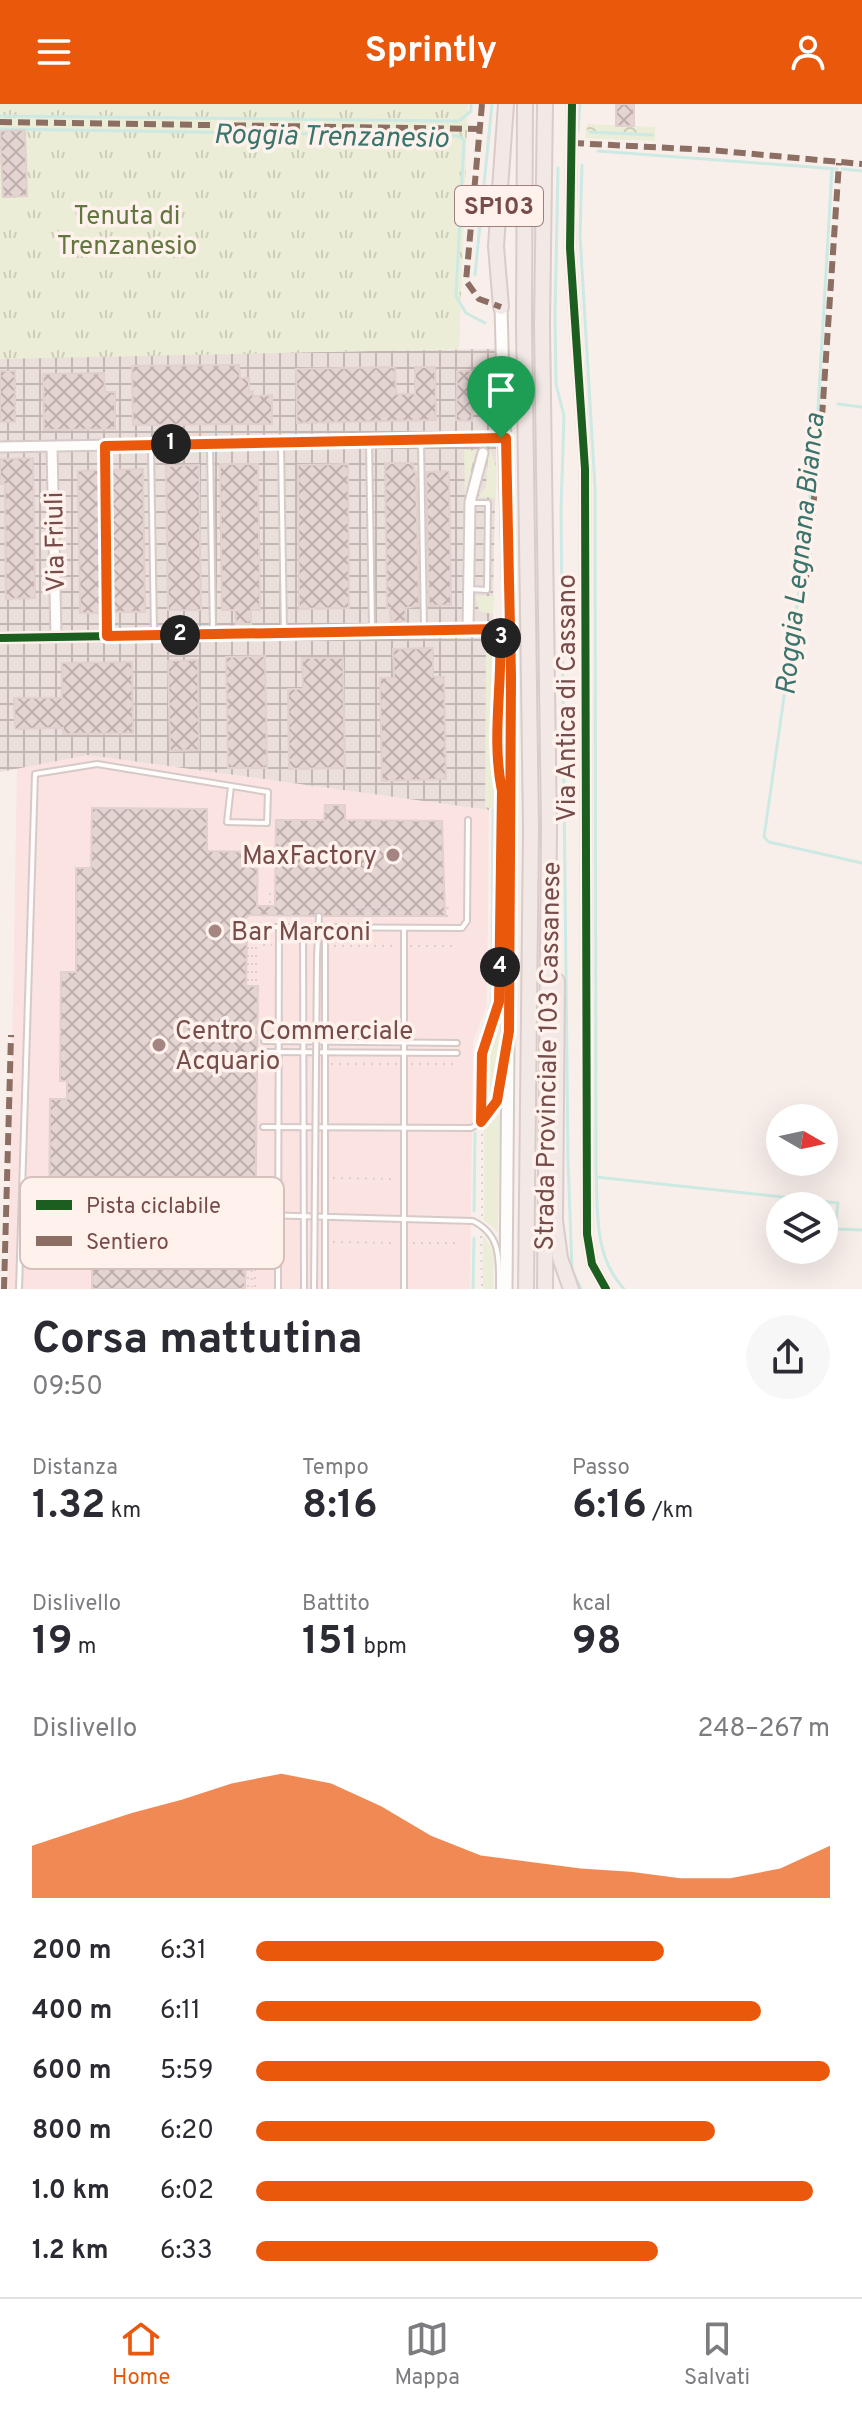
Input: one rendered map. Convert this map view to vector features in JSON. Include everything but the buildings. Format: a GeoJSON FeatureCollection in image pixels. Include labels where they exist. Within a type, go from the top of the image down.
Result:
{"type":"FeatureCollection","features":[{"type":"Feature","properties":{"kind":"highway","name":"SP103"},"geometry":{"type":"LineString","coordinates":[[501,307],[496,246],[506,104]]}},
{"type":"Feature","properties":{"kind":"highway","name":"Strada Provinciale 103 Cassanese"},"geometry":{"type":"LineString","coordinates":[[525,104],[524,325],[531,829],[526,1289]]}},
{"type":"Feature","properties":{"kind":"highway","name":"Strada Provinciale 103 Cassanese"},"geometry":{"type":"LineString","coordinates":[[545,104],[542,325],[549,828],[545,1289]]}},
{"type":"Feature","properties":{"kind":"highway","name":"SP103"},"geometry":{"type":"LineString","coordinates":[[549,828],[559,1031],[555,1221],[560,1258],[571,1289]]}},
{"type":"Feature","properties":{"kind":"street","name":"Via Antica di Cassano"},"geometry":{"type":"LineString","coordinates":[[572,104],[570,248],[585,482],[586,1229],[591,1260],[606,1289]]}},
{"type":"Feature","properties":{"kind":"street","name":"SP103"},"geometry":{"type":"LineString","coordinates":[[501,307],[511,629],[509,1031]]}},
{"type":"Feature","properties":{"kind":"street"},"geometry":{"type":"LineString","coordinates":[[0,447],[506,438]]}},
{"type":"Feature","properties":{"kind":"street","name":"Via Friuli"},"geometry":{"type":"LineString","coordinates":[[52,447],[56,637]]}},
{"type":"Feature","properties":{"kind":"street"},"geometry":{"type":"LineString","coordinates":[[468,630],[470,502],[483,453]]}},
{"type":"Feature","properties":{"kind":"street"},"geometry":{"type":"LineString","coordinates":[[0,638],[511,629]]}},
{"type":"Feature","properties":{"kind":"street"},"geometry":{"type":"LineString","coordinates":[[506,1289],[509,1031]]}},
{"type":"Feature","properties":{"kind":"lane"},"geometry":{"type":"LineString","coordinates":[[421,440],[424,630]]}},
{"type":"Feature","properties":{"kind":"lane"},"geometry":{"type":"LineString","coordinates":[[369,441],[372,631]]}},
{"type":"Feature","properties":{"kind":"lane"},"geometry":{"type":"LineString","coordinates":[[281,442],[284,633]]}},
{"type":"Feature","properties":{"kind":"lane"},"geometry":{"type":"LineString","coordinates":[[210,444],[213,634]]}},
{"type":"Feature","properties":{"kind":"lane"},"geometry":{"type":"LineString","coordinates":[[151,445],[154,635]]}},
{"type":"Feature","properties":{"kind":"lane"},"geometry":{"type":"LineString","coordinates":[[105,446],[107,636]]}},
{"type":"Feature","properties":{"kind":"lane"},"geometry":{"type":"LineString","coordinates":[[469,589],[487,590],[488,518],[488,503],[470,502]]}},
{"type":"Feature","properties":{"kind":"lane"},"geometry":{"type":"LineString","coordinates":[[22,1177],[35,774],[97,764],[268,792],[267,823],[227,822],[231,786]]}},
{"type":"Feature","properties":{"kind":"lane"},"geometry":{"type":"LineString","coordinates":[[265,927],[457,929],[466,924],[468,820]]}},
{"type":"Feature","properties":{"kind":"lane"},"geometry":{"type":"LineString","coordinates":[[314,1289],[319,916]]}},
{"type":"Feature","properties":{"kind":"lane"},"geometry":{"type":"LineString","coordinates":[[279,927],[279,1177]]}},
{"type":"Feature","properties":{"kind":"lane"},"geometry":{"type":"LineString","coordinates":[[303,927],[304,1289]]}},
{"type":"Feature","properties":{"kind":"lane"},"geometry":{"type":"LineString","coordinates":[[325,927],[325,1289]]}},
{"type":"Feature","properties":{"kind":"lane"},"geometry":{"type":"LineString","coordinates":[[404,928],[404,1289]]}},
{"type":"Feature","properties":{"kind":"lane"},"geometry":{"type":"LineString","coordinates":[[263,1127],[466,1129],[481,1122],[497,1101],[509,1031]]}},
{"type":"Feature","properties":{"kind":"lane"},"geometry":{"type":"LineString","coordinates":[[264,1041],[457,1043]]}},
{"type":"Feature","properties":{"kind":"lane"},"geometry":{"type":"LineString","coordinates":[[264,1052],[457,1053]]}},
{"type":"Feature","properties":{"kind":"lane"},"geometry":{"type":"LineString","coordinates":[[284,1215],[404,1216],[462,1219],[478,1223],[491,1234],[498,1249],[499,1289]]}},
{"type":"Feature","properties":{"kind":"lane"},"geometry":{"type":"LineString","coordinates":[[19,1289],[20,1257]]}},
{"type":"Feature","properties":{"kind":"path"},"geometry":{"type":"LineString","coordinates":[[499,673],[496,702],[500,779]]}},
{"type":"Feature","properties":{"kind":"path"},"geometry":{"type":"LineString","coordinates":[[270,893],[270,906]]}},
{"type":"Feature","properties":{"kind":"path"},"geometry":{"type":"LineString","coordinates":[[447,917],[448,901]]}},
{"type":"Feature","properties":{"kind":"path"},"geometry":{"type":"LineString","coordinates":[[355,907],[394,907]]}},
{"type":"Feature","properties":{"kind":"path"},"geometry":{"type":"LineString","coordinates":[[355,912],[394,912]]}},
{"type":"Feature","properties":{"kind":"path"},"geometry":{"type":"LineString","coordinates":[[252,944],[252,981]]}},
{"type":"Feature","properties":{"kind":"path"},"geometry":{"type":"LineString","coordinates":[[263,945],[279,945]]}},
{"type":"Feature","properties":{"kind":"path"},"geometry":{"type":"LineString","coordinates":[[325,946],[457,946]]}},
{"type":"Feature","properties":{"kind":"path"},"geometry":{"type":"LineString","coordinates":[[482,1289],[482,1243],[476,1230],[482,1215],[482,1054],[499,1002]]}},
{"type":"Feature","properties":{"kind":"path"},"geometry":{"type":"LineString","coordinates":[[261,1063],[279,1063]]}},
{"type":"Feature","properties":{"kind":"path"},"geometry":{"type":"LineString","coordinates":[[325,1064],[458,1064]]}},
{"type":"Feature","properties":{"kind":"path"},"geometry":{"type":"LineString","coordinates":[[325,1242],[456,1243]]}},
{"type":"Feature","properties":{"kind":"path"},"geometry":{"type":"LineString","coordinates":[[251,1269],[251,1287]]}},
{"type":"Feature","properties":{"kind":"shaded area"},"geometry":{"type":"Polygon","coordinates":[[[498,349],[489,810],[88,755],[0,772],[0,357],[498,349]]]}},
{"type":"Feature","properties":{"kind":"shaded area"},"geometry":{"type":"Polygon","coordinates":[[[88,755],[489,810],[487,1005],[473,1042],[470,1289],[8,1289],[17,767],[88,755]]]}},
{"type":"Feature","properties":{"kind":"green space","name":"Tenuta di Trenzanesio"},"geometry":{"type":"Polygon","coordinates":[[[0,104],[468,104],[459,349],[0,359],[0,104]]]}},
{"type":"Feature","properties":{"kind":"green space"},"geometry":{"type":"Polygon","coordinates":[[[587,124],[655,127],[655,141],[586,138],[587,124]]]}},
{"type":"Feature","properties":{"kind":"green space"},"geometry":{"type":"Polygon","coordinates":[[[464,450],[491,451],[497,470],[496,498],[478,497],[486,487],[488,454],[475,452],[465,500],[464,450]]]}},
{"type":"Feature","properties":{"kind":"green space"},"geometry":{"type":"Polygon","coordinates":[[[476,596],[494,596],[493,614],[479,611],[476,596]]]}},
{"type":"Feature","properties":{"kind":"green space"},"geometry":{"type":"Polygon","coordinates":[[[486,639],[496,644],[499,656],[494,713],[500,810],[485,807],[486,639]]]}},
{"type":"Feature","properties":{"kind":"green space"},"geometry":{"type":"Polygon","coordinates":[[[500,1010],[496,1078],[483,1116],[484,1056],[500,1010]]]}},
{"type":"Feature","properties":{"kind":"green space"},"geometry":{"type":"Polygon","coordinates":[[[500,1114],[498,1232],[484,1220],[484,1130],[500,1114]]]}},
{"type":"Feature","properties":{"kind":"green space"},"geometry":{"type":"Polygon","coordinates":[[[483,1235],[494,1252],[493,1289],[483,1289],[483,1235]]]}},
{"type":"Feature","properties":{"kind":"water"},"geometry":{"type":"Polygon","coordinates":[[[505,679],[505,764],[501,764],[502,680],[505,679]]]}},
{"type":"Feature","properties":{"kind":"waterway"},"geometry":{"type":"LineString","coordinates":[[0,116],[459,121],[471,111],[471,104]]}},
{"type":"Feature","properties":{"kind":"waterway"},"geometry":{"type":"LineString","coordinates":[[475,275],[492,104]]}},
{"type":"Feature","properties":{"kind":"waterway"},"geometry":{"type":"LineString","coordinates":[[578,131],[580,104]]}},
{"type":"Feature","properties":{"kind":"waterway","name":"Roggia Trenzanesio"},"geometry":{"type":"LineString","coordinates":[[0,129],[458,136],[464,140],[456,296],[466,313],[485,323]]}},
{"type":"Feature","properties":{"kind":"waterway"},"geometry":{"type":"LineString","coordinates":[[590,132],[653,135]]}},
{"type":"Feature","properties":{"kind":"waterway","name":"Roggia Legnana Bianca"},"geometry":{"type":"LineString","coordinates":[[598,151],[837,169]]}},
{"type":"Feature","properties":{"kind":"waterway"},"geometry":{"type":"LineString","coordinates":[[582,165],[580,236],[595,487],[597,1200],[602,1247],[614,1276],[624,1289]]}},
{"type":"Feature","properties":{"kind":"waterway"},"geometry":{"type":"LineString","coordinates":[[558,168],[555,315],[556,384],[564,416],[561,510],[568,1161],[572,1270],[581,1289]]}},
{"type":"Feature","properties":{"kind":"waterway","name":"Roggia Legnana Bianca"},"geometry":{"type":"LineString","coordinates":[[832,169],[818,409],[804,557],[764,837],[769,842],[862,863]]}},
{"type":"Feature","properties":{"kind":"waterway","name":"Roggia Legnana Bianca"},"geometry":{"type":"LineString","coordinates":[[842,169],[862,171]]}},
{"type":"Feature","properties":{"kind":"waterway"},"geometry":{"type":"LineString","coordinates":[[838,404],[862,407]]}},
{"type":"Feature","properties":{"kind":"waterway","name":"Roggia Trenzanesio"},"geometry":{"type":"LineString","coordinates":[[475,1110],[476,1053],[492,1000],[493,810]]}},
{"type":"Feature","properties":{"kind":"waterway","name":"Roggia Trenzanesio"},"geometry":{"type":"LineString","coordinates":[[474,1211],[475,1133]]}},
{"type":"Feature","properties":{"kind":"waterway"},"geometry":{"type":"LineString","coordinates":[[596,1177],[838,1203],[835,1229],[862,1230]]}},
{"type":"Feature","properties":{"kind":"waterway","name":"Roggia Trenzanesio"},"geometry":{"type":"LineString","coordinates":[[473,1289],[474,1238]]}},
{"type":"Feature","properties":{"kind":"marked path"},"geometry":{"type":"LineString","coordinates":[[482,104],[466,281],[479,299],[501,307]]}},
{"type":"Feature","properties":{"kind":"marked path"},"geometry":{"type":"LineString","coordinates":[[0,122],[481,129]]}},
{"type":"Feature","properties":{"kind":"marked path"},"geometry":{"type":"LineString","coordinates":[[572,143],[710,150],[862,164]]}},
{"type":"Feature","properties":{"kind":"marked path"},"geometry":{"type":"LineString","coordinates":[[806,578],[822,417],[839,163]]}},
{"type":"Feature","properties":{"kind":"marked path"},"geometry":{"type":"LineString","coordinates":[[4,1289],[11,1035]]}},
{"type":"Feature","properties":{"kind":"cycle path"},"geometry":{"type":"LineString","coordinates":[[572,104],[570,248],[585,469],[587,1234],[592,1264],[606,1289]]}},
{"type":"Feature","properties":{"kind":"cycle path"},"geometry":{"type":"LineString","coordinates":[[0,638],[511,629]]}},
{"type":"Feature","properties":{"kind":"place","name":"MaxFactory"},"geometry":{"type":"Point","coordinates":[393,855]}},
{"type":"Feature","properties":{"kind":"place","name":"Bar Marconi"},"geometry":{"type":"Point","coordinates":[215,931]}},
{"type":"Feature","properties":{"kind":"place","name":"Centro Commerciale Acquario"},"geometry":{"type":"Point","coordinates":[159,1045]}},
{"type":"Feature","properties":{"kind":"route"},"geometry":{"type":"LineString","coordinates":[[501,438],[506,438],[511,676],[509,1031],[500,1066],[497,1101],[481,1122],[482,1054],[499,1002],[502,791],[497,766],[496,702],[500,629],[107,636],[105,446],[501,438]]}}]}
